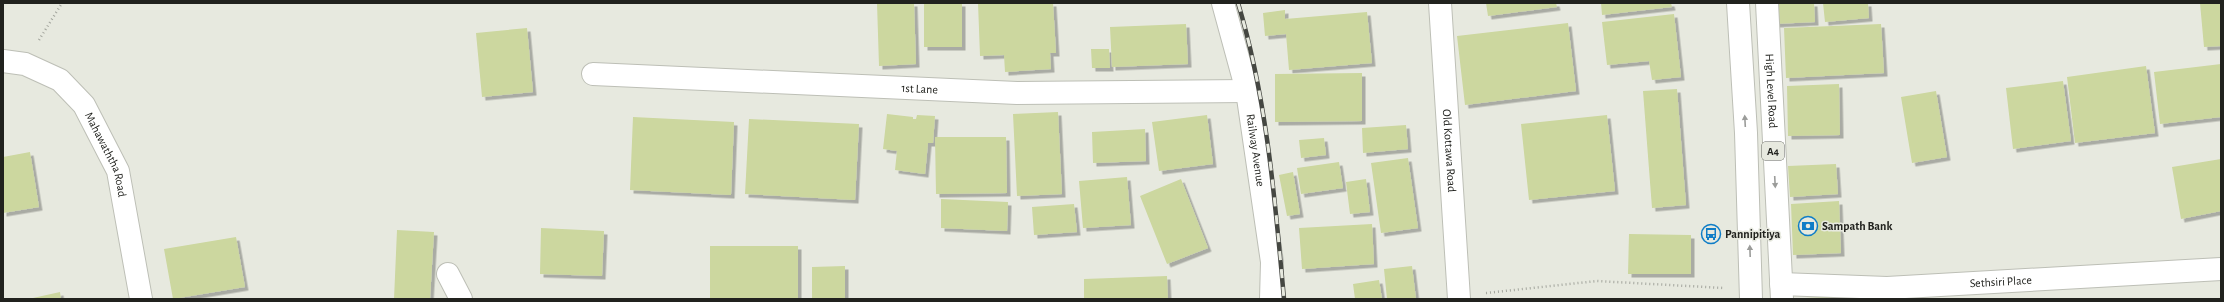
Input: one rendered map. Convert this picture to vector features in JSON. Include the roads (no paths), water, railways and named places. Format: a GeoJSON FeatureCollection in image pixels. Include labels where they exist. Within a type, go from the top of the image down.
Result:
{"type":"FeatureCollection","features":[{"type":"Feature","properties":{"kind":"main road","name":"Railway Avenue"},"geometry":{"type":"LineString","coordinates":[[1223,3],[1247,91],[1272,262],[1271,299]]}},
{"type":"Feature","properties":{"kind":"main road","name":"Old Kottawa Road"},"geometry":{"type":"LineString","coordinates":[[1440,3],[1458,299]]}},
{"type":"Feature","properties":{"kind":"main road","name":"A4"},"geometry":{"type":"LineString","coordinates":[[1738,3],[1746,133],[1751,294]]}},
{"type":"Feature","properties":{"kind":"main road","name":"High Level Road"},"geometry":{"type":"LineString","coordinates":[[1767,3],[1781,291]]}},
{"type":"Feature","properties":{"kind":"main road","name":"Mahawaththa Road"},"geometry":{"type":"LineString","coordinates":[[3,61],[25,64],[60,80],[84,105],[118,171],[141,299]]}},
{"type":"Feature","properties":{"kind":"main road","name":"1st Lane"},"geometry":{"type":"LineString","coordinates":[[593,74],[1017,93],[1247,91]]}},
{"type":"Feature","properties":{"kind":"main road","name":"Sethsiri Place"},"geometry":{"type":"LineString","coordinates":[[1781,291],[1887,288],[2221,269]]}},
{"type":"Feature","properties":{"kind":"main road"},"geometry":{"type":"LineString","coordinates":[[448,274],[461,299]]}},
{"type":"Feature","properties":{"kind":"railway"},"geometry":{"type":"LineString","coordinates":[[1238,3],[1248,39],[1263,113],[1273,187],[1284,299]]}},
{"type":"Feature","properties":{"kind":"place","name":"Sampath Bank"},"geometry":{"type":"Point","coordinates":[1808,226]}},
{"type":"Feature","properties":{"kind":"place","name":"Pannipitiya"},"geometry":{"type":"Point","coordinates":[1711,234]}}]}
